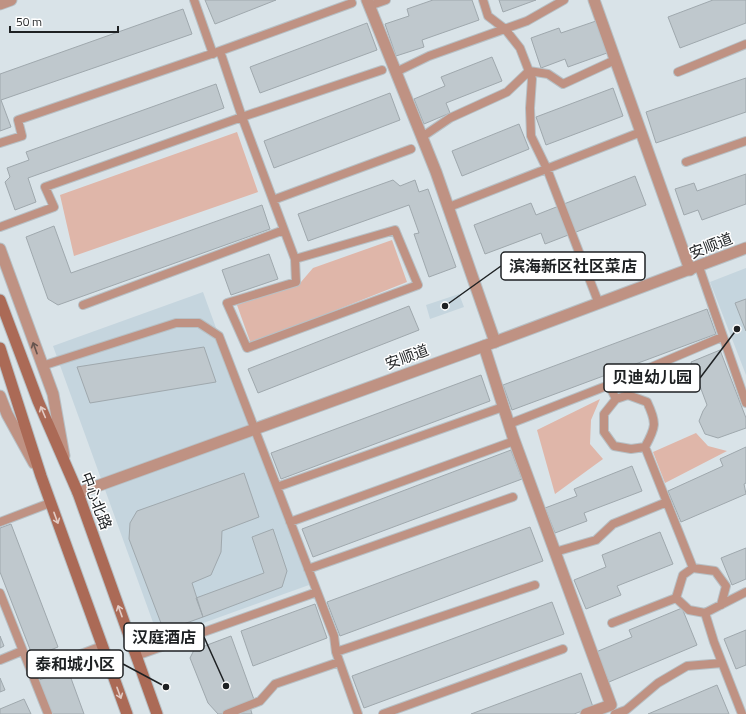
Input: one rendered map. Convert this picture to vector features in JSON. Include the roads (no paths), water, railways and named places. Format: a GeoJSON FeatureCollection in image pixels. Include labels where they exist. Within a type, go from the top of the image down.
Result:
{"type":"FeatureCollection","features":[{"type":"Feature","properties":{"kind":"main road","name":"中心北路"},"geometry":{"type":"LineString","coordinates":[[0,300],[38,401],[78,493],[157,714]]}},
{"type":"Feature","properties":{"kind":"main road"},"geometry":{"type":"LineString","coordinates":[[0,348],[50,503],[127,714]]}},
{"type":"Feature","properties":{"kind":"street"},"geometry":{"type":"LineString","coordinates":[[0,4],[11,0]]}},
{"type":"Feature","properties":{"kind":"street"},"geometry":{"type":"LineString","coordinates":[[594,0],[640,132],[695,268]]}},
{"type":"Feature","properties":{"kind":"street"},"geometry":{"type":"LineString","coordinates":[[368,3],[449,207],[495,342]]}},
{"type":"Feature","properties":{"kind":"street","name":"安顺道"},"geometry":{"type":"LineString","coordinates":[[78,493],[599,304],[746,248]]}},
{"type":"Feature","properties":{"kind":"street"},"geometry":{"type":"LineString","coordinates":[[0,249],[53,394],[66,467]]}},
{"type":"Feature","properties":{"kind":"street"},"geometry":{"type":"LineString","coordinates":[[484,346],[514,441],[614,711],[586,714]]}},
{"type":"Feature","properties":{"kind":"street"},"geometry":{"type":"LineString","coordinates":[[0,396],[7,414],[41,476]]}},
{"type":"Feature","properties":{"kind":"lane"},"geometry":{"type":"LineString","coordinates":[[194,0],[242,117],[295,259],[296,282],[227,303],[247,348],[418,285],[395,230],[295,259]]}},
{"type":"Feature","properties":{"kind":"lane"},"geometry":{"type":"LineString","coordinates":[[368,3],[386,0]]}},
{"type":"Feature","properties":{"kind":"lane"},"geometry":{"type":"LineString","coordinates":[[483,0],[488,16],[505,29],[520,48],[529,71],[532,79],[530,108],[531,136],[547,169],[599,304]]}},
{"type":"Feature","properties":{"kind":"lane"},"geometry":{"type":"LineString","coordinates":[[396,72],[429,56],[527,21],[564,0]]}},
{"type":"Feature","properties":{"kind":"lane"},"geometry":{"type":"LineString","coordinates":[[0,143],[22,136],[18,120],[216,53],[352,3]]}},
{"type":"Feature","properties":{"kind":"lane"},"geometry":{"type":"LineString","coordinates":[[678,72],[746,44]]}},
{"type":"Feature","properties":{"kind":"lane"},"geometry":{"type":"LineString","coordinates":[[529,71],[548,74],[563,84],[615,60]]}},
{"type":"Feature","properties":{"kind":"lane"},"geometry":{"type":"LineString","coordinates":[[0,227],[54,207],[45,187],[242,117],[382,70]]}},
{"type":"Feature","properties":{"kind":"lane"},"geometry":{"type":"LineString","coordinates":[[422,137],[450,118],[507,92],[529,71]]}},
{"type":"Feature","properties":{"kind":"lane"},"geometry":{"type":"LineString","coordinates":[[449,207],[640,132]]}},
{"type":"Feature","properties":{"kind":"lane"},"geometry":{"type":"LineString","coordinates":[[686,162],[746,142]]}},
{"type":"Feature","properties":{"kind":"lane"},"geometry":{"type":"LineString","coordinates":[[273,200],[411,149]]}},
{"type":"Feature","properties":{"kind":"lane"},"geometry":{"type":"LineString","coordinates":[[83,305],[284,230]]}},
{"type":"Feature","properties":{"kind":"lane"},"geometry":{"type":"LineString","coordinates":[[695,268],[746,403]]}},
{"type":"Feature","properties":{"kind":"lane"},"geometry":{"type":"LineString","coordinates":[[42,366],[176,323],[199,323],[219,336],[334,636],[339,662],[358,714]]}},
{"type":"Feature","properties":{"kind":"lane"},"geometry":{"type":"LineString","coordinates":[[509,424],[609,385],[722,337]]}},
{"type":"Feature","properties":{"kind":"lane"},"geometry":{"type":"LineString","coordinates":[[609,385],[616,400]]}},
{"type":"Feature","properties":{"kind":"lane"},"geometry":{"type":"LineString","coordinates":[[628,394],[647,402],[655,419],[652,434],[645,447],[632,449],[614,446],[604,432],[604,414],[616,400],[628,394]]}},
{"type":"Feature","properties":{"kind":"lane"},"geometry":{"type":"LineString","coordinates":[[277,487],[503,407]]}},
{"type":"Feature","properties":{"kind":"lane"},"geometry":{"type":"LineString","coordinates":[[290,522],[514,441]]}},
{"type":"Feature","properties":{"kind":"lane"},"geometry":{"type":"LineString","coordinates":[[645,447],[693,568]]}},
{"type":"Feature","properties":{"kind":"lane"},"geometry":{"type":"LineString","coordinates":[[308,569],[512,497]]}},
{"type":"Feature","properties":{"kind":"lane"},"geometry":{"type":"LineString","coordinates":[[555,552],[596,540],[613,524],[667,502]]}},
{"type":"Feature","properties":{"kind":"lane"},"geometry":{"type":"LineString","coordinates":[[0,522],[50,503]]}},
{"type":"Feature","properties":{"kind":"lane"},"geometry":{"type":"LineString","coordinates":[[676,598],[683,575],[693,568],[716,571],[726,586],[721,605]]}},
{"type":"Feature","properties":{"kind":"lane"},"geometry":{"type":"LineString","coordinates":[[336,652],[535,585]]}},
{"type":"Feature","properties":{"kind":"lane"},"geometry":{"type":"LineString","coordinates":[[136,656],[317,592]]}},
{"type":"Feature","properties":{"kind":"lane"},"geometry":{"type":"LineString","coordinates":[[676,598],[689,610],[705,613],[746,592]]}},
{"type":"Feature","properties":{"kind":"lane"},"geometry":{"type":"LineString","coordinates":[[0,594],[48,714]]}},
{"type":"Feature","properties":{"kind":"lane"},"geometry":{"type":"LineString","coordinates":[[612,623],[676,598]]}},
{"type":"Feature","properties":{"kind":"lane"},"geometry":{"type":"LineString","coordinates":[[705,613],[722,663],[742,714]]}},
{"type":"Feature","properties":{"kind":"lane"},"geometry":{"type":"LineString","coordinates":[[31,674],[102,646]]}},
{"type":"Feature","properties":{"kind":"lane"},"geometry":{"type":"LineString","coordinates":[[383,714],[563,649]]}},
{"type":"Feature","properties":{"kind":"lane"},"geometry":{"type":"LineString","coordinates":[[0,660],[22,651]]}},
{"type":"Feature","properties":{"kind":"lane"},"geometry":{"type":"LineString","coordinates":[[227,714],[260,701],[275,684],[339,662]]}},
{"type":"Feature","properties":{"kind":"lane"},"geometry":{"type":"LineString","coordinates":[[614,711],[626,710],[658,683],[687,666],[722,663]]}},
{"type":"Feature","properties":{"kind":"place","name":"滨海新区社区菜店"},"geometry":{"type":"Point","coordinates":[445,306]}},
{"type":"Feature","properties":{"kind":"place","name":"贝迪幼儿园"},"geometry":{"type":"Point","coordinates":[737,329]}},
{"type":"Feature","properties":{"kind":"place","name":"汉庭酒店"},"geometry":{"type":"Point","coordinates":[226,686]}},
{"type":"Feature","properties":{"kind":"place","name":"泰和城小区"},"geometry":{"type":"Point","coordinates":[166,687]}}]}
